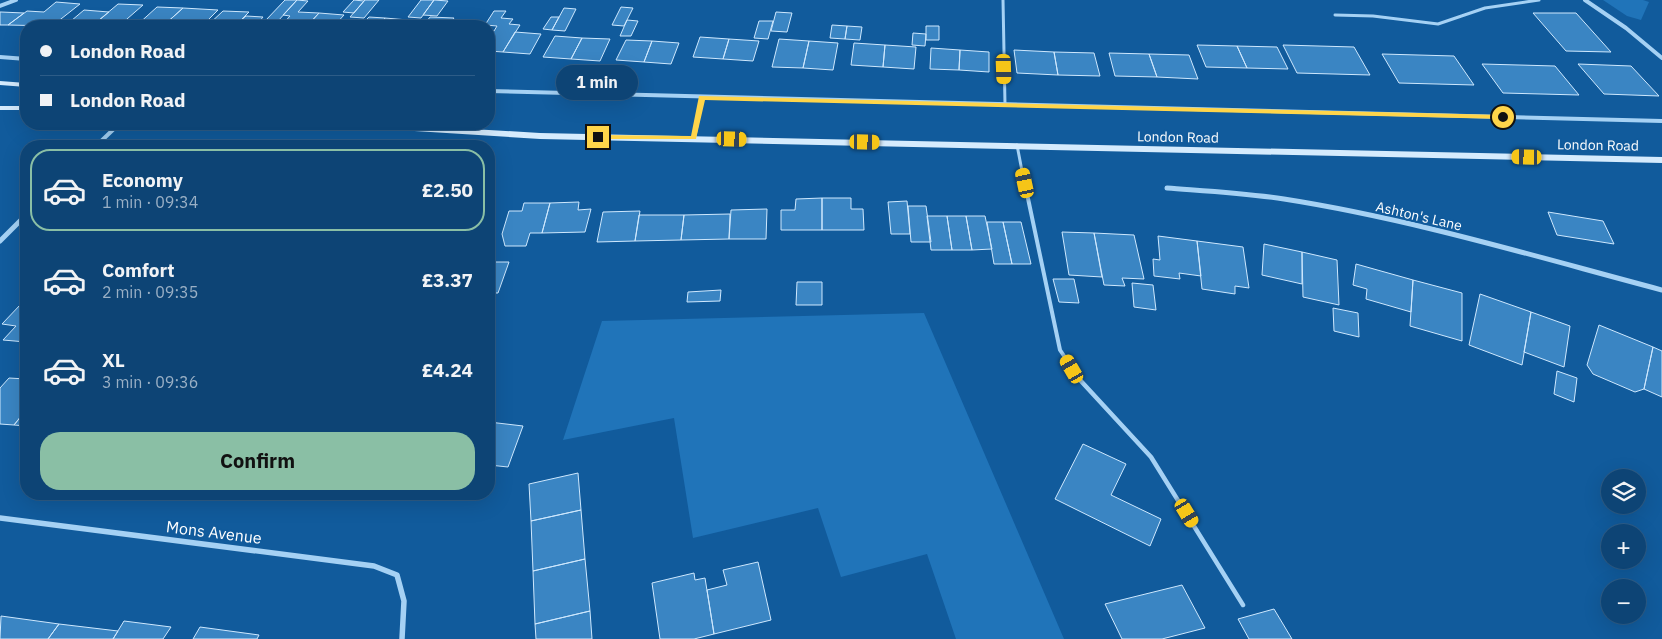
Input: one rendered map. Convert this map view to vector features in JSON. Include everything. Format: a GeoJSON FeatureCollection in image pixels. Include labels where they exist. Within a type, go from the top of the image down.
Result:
{"type":"FeatureCollection","features":[{"type":"Feature","properties":{"kind":"main road"},"geometry":{"type":"LineString","coordinates":[[0,83],[20,85]]}},
{"type":"Feature","properties":{"kind":"main road"},"geometry":{"type":"LineString","coordinates":[[0,108],[20,108]]}},
{"type":"Feature","properties":{"kind":"main road","name":"London Road"},"geometry":{"type":"LineString","coordinates":[[446,130],[540,136],[1662,160]]}},
{"type":"Feature","properties":{"kind":"street"},"geometry":{"type":"LineString","coordinates":[[0,6],[16,0]]}},
{"type":"Feature","properties":{"kind":"street"},"geometry":{"type":"LineString","coordinates":[[1585,0],[1626,28],[1662,58]]}},
{"type":"Feature","properties":{"kind":"street"},"geometry":{"type":"LineString","coordinates":[[0,57],[20,59]]}},
{"type":"Feature","properties":{"kind":"street","name":"London Road"},"geometry":{"type":"LineString","coordinates":[[495,91],[702,98],[1662,121]]}},
{"type":"Feature","properties":{"kind":"street"},"geometry":{"type":"LineString","coordinates":[[694,138],[702,98]]}},
{"type":"Feature","properties":{"kind":"street"},"geometry":{"type":"LineString","coordinates":[[102,140],[113,130]]}},
{"type":"Feature","properties":{"kind":"street","name":"Ashton's Lane"},"geometry":{"type":"LineString","coordinates":[[1167,188],[1273,198],[1420,226],[1662,290]]}},
{"type":"Feature","properties":{"kind":"street"},"geometry":{"type":"LineString","coordinates":[[0,241],[20,221]]}},
{"type":"Feature","properties":{"kind":"street","name":"Mons Avenue"},"geometry":{"type":"LineString","coordinates":[[0,518],[374,566],[397,575],[404,601],[402,639]]}},
{"type":"Feature","properties":{"kind":"lane"},"geometry":{"type":"LineString","coordinates":[[1003,0],[1005,104]]}},
{"type":"Feature","properties":{"kind":"lane"},"geometry":{"type":"LineString","coordinates":[[1335,15],[1373,16],[1438,24],[1485,8],[1539,0]]}},
{"type":"Feature","properties":{"kind":"lane"},"geometry":{"type":"LineString","coordinates":[[1017,145],[1060,350],[1091,394],[1125,426],[1151,457],[1243,605]]}},
{"type":"Feature","properties":{"kind":"shaded area"},"geometry":{"type":"Polygon","coordinates":[[[1603,0],[1643,0],[1649,2],[1641,20],[1627,16],[1603,0]]]}},
{"type":"Feature","properties":{"kind":"shaded area"},"geometry":{"type":"Polygon","coordinates":[[[924,313],[1064,639],[956,639],[927,554],[841,577],[818,508],[693,538],[674,418],[563,440],[602,321],[924,313]]]}},
{"type":"Feature","properties":{"kind":"building"},"geometry":{"type":"Polygon","coordinates":[[[285,0],[297,0],[279,20],[266,20],[285,0]]]}},
{"type":"Feature","properties":{"kind":"building"},"geometry":{"type":"Polygon","coordinates":[[[297,0],[308,1],[298,12],[319,13],[313,20],[286,20],[290,16],[283,15],[297,0]]]}},
{"type":"Feature","properties":{"kind":"building"},"geometry":{"type":"Polygon","coordinates":[[[354,0],[364,1],[354,13],[343,12],[354,0]]]}},
{"type":"Feature","properties":{"kind":"building"},"geometry":{"type":"Polygon","coordinates":[[[365,0],[379,0],[364,18],[350,17],[365,0]]]}},
{"type":"Feature","properties":{"kind":"building"},"geometry":{"type":"Polygon","coordinates":[[[421,0],[434,0],[421,18],[408,17],[421,0]]]}},
{"type":"Feature","properties":{"kind":"building"},"geometry":{"type":"Polygon","coordinates":[[[434,0],[448,1],[437,16],[423,15],[434,0]]]}},
{"type":"Feature","properties":{"kind":"building"},"geometry":{"type":"Polygon","coordinates":[[[56,2],[80,4],[60,20],[20,20],[20,25],[8,25],[27,11],[44,12],[56,2]]]}},
{"type":"Feature","properties":{"kind":"building"},"geometry":{"type":"Polygon","coordinates":[[[118,4],[143,5],[126,20],[99,20],[118,4]]]}},
{"type":"Feature","properties":{"kind":"building"},"geometry":{"type":"Polygon","coordinates":[[[157,7],[183,8],[170,20],[143,20],[157,7]]]}},
{"type":"Feature","properties":{"kind":"building"},"geometry":{"type":"Polygon","coordinates":[[[621,7],[633,8],[624,26],[612,25],[621,7]]]}},
{"type":"Feature","properties":{"kind":"building"},"geometry":{"type":"Polygon","coordinates":[[[183,8],[218,10],[208,20],[170,20],[183,8]]]}},
{"type":"Feature","properties":{"kind":"building"},"geometry":{"type":"Polygon","coordinates":[[[564,8],[576,9],[565,31],[552,30],[564,8]]]}},
{"type":"Feature","properties":{"kind":"building"},"geometry":{"type":"Polygon","coordinates":[[[84,10],[109,12],[99,20],[72,20],[84,10]]]}},
{"type":"Feature","properties":{"kind":"building"},"geometry":{"type":"Polygon","coordinates":[[[223,11],[249,12],[241,20],[213,20],[223,11]]]}},
{"type":"Feature","properties":{"kind":"building"},"geometry":{"type":"Polygon","coordinates":[[[494,11],[506,11],[501,18],[513,19],[509,24],[520,25],[503,52],[495,51],[495,29],[497,26],[495,26],[495,20],[488,20],[494,11]]]}},
{"type":"Feature","properties":{"kind":"building"},"geometry":{"type":"Polygon","coordinates":[[[0,12],[24,13],[8,25],[0,25],[0,12]]]}},
{"type":"Feature","properties":{"kind":"building"},"geometry":{"type":"Polygon","coordinates":[[[776,12],[792,13],[787,32],[771,31],[776,12]]]}},
{"type":"Feature","properties":{"kind":"building"},"geometry":{"type":"Polygon","coordinates":[[[319,13],[344,15],[339,20],[313,20],[319,13]]]}},
{"type":"Feature","properties":{"kind":"building"},"geometry":{"type":"Polygon","coordinates":[[[1533,13],[1576,13],[1611,52],[1566,51],[1533,13]]]}},
{"type":"Feature","properties":{"kind":"building"},"geometry":{"type":"Polygon","coordinates":[[[246,16],[263,17],[260,20],[242,20],[246,16]]]}},
{"type":"Feature","properties":{"kind":"building"},"geometry":{"type":"Polygon","coordinates":[[[369,17],[385,18],[384,20],[366,20],[369,17]]]}},
{"type":"Feature","properties":{"kind":"building"},"geometry":{"type":"Polygon","coordinates":[[[430,17],[454,18],[452,20],[428,20],[430,17]]]}},
{"type":"Feature","properties":{"kind":"building"},"geometry":{"type":"Polygon","coordinates":[[[551,17],[559,17],[552,30],[543,29],[551,17]]]}},
{"type":"Feature","properties":{"kind":"building"},"geometry":{"type":"Polygon","coordinates":[[[385,18],[408,20],[384,20],[385,18]]]}},
{"type":"Feature","properties":{"kind":"building"},"geometry":{"type":"Polygon","coordinates":[[[627,20],[638,21],[631,36],[620,36],[627,20]]]}},
{"type":"Feature","properties":{"kind":"building"},"geometry":{"type":"Polygon","coordinates":[[[759,21],[773,21],[768,39],[754,38],[759,21]]]}},
{"type":"Feature","properties":{"kind":"building"},"geometry":{"type":"Polygon","coordinates":[[[832,25],[847,26],[845,39],[830,38],[832,25]]]}},
{"type":"Feature","properties":{"kind":"building"},"geometry":{"type":"Polygon","coordinates":[[[847,26],[862,27],[860,40],[845,39],[847,26]]]}},
{"type":"Feature","properties":{"kind":"building"},"geometry":{"type":"Polygon","coordinates":[[[926,26],[939,26],[939,40],[926,40],[926,26]]]}},
{"type":"Feature","properties":{"kind":"building"},"geometry":{"type":"Polygon","coordinates":[[[515,32],[541,34],[530,54],[503,52],[515,32]]]}},
{"type":"Feature","properties":{"kind":"building"},"geometry":{"type":"Polygon","coordinates":[[[913,33],[926,34],[925,46],[912,45],[913,33]]]}},
{"type":"Feature","properties":{"kind":"building"},"geometry":{"type":"Polygon","coordinates":[[[555,36],[582,38],[571,59],[543,57],[555,36]]]}},
{"type":"Feature","properties":{"kind":"building"},"geometry":{"type":"Polygon","coordinates":[[[700,37],[729,39],[723,59],[693,57],[700,37]]]}},
{"type":"Feature","properties":{"kind":"building"},"geometry":{"type":"Polygon","coordinates":[[[582,38],[610,39],[600,61],[571,59],[582,38]]]}},
{"type":"Feature","properties":{"kind":"building"},"geometry":{"type":"Polygon","coordinates":[[[729,39],[759,41],[753,61],[723,59],[729,39]]]}},
{"type":"Feature","properties":{"kind":"building"},"geometry":{"type":"Polygon","coordinates":[[[779,39],[809,41],[803,68],[772,67],[779,39]]]}},
{"type":"Feature","properties":{"kind":"building"},"geometry":{"type":"Polygon","coordinates":[[[626,40],[652,41],[644,62],[616,60],[626,40]]]}},
{"type":"Feature","properties":{"kind":"building"},"geometry":{"type":"Polygon","coordinates":[[[652,41],[679,43],[671,64],[644,62],[652,41]]]}},
{"type":"Feature","properties":{"kind":"building"},"geometry":{"type":"Polygon","coordinates":[[[809,41],[838,43],[833,70],[803,68],[809,41]]]}},
{"type":"Feature","properties":{"kind":"building"},"geometry":{"type":"Polygon","coordinates":[[[854,43],[885,45],[883,67],[851,65],[854,43]]]}},
{"type":"Feature","properties":{"kind":"building"},"geometry":{"type":"Polygon","coordinates":[[[885,45],[916,47],[914,69],[883,67],[885,45]]]}},
{"type":"Feature","properties":{"kind":"building"},"geometry":{"type":"Polygon","coordinates":[[[1197,45],[1237,46],[1247,68],[1206,67],[1197,45]]]}},
{"type":"Feature","properties":{"kind":"building"},"geometry":{"type":"Polygon","coordinates":[[[1283,45],[1354,47],[1370,75],[1297,73],[1283,45]]]}},
{"type":"Feature","properties":{"kind":"building"},"geometry":{"type":"Polygon","coordinates":[[[1237,46],[1277,47],[1288,69],[1247,68],[1237,46]]]}},
{"type":"Feature","properties":{"kind":"building"},"geometry":{"type":"Polygon","coordinates":[[[931,48],[960,50],[959,70],[930,69],[931,48]]]}},
{"type":"Feature","properties":{"kind":"building"},"geometry":{"type":"Polygon","coordinates":[[[960,50],[989,52],[989,72],[959,70],[960,50]]]}},
{"type":"Feature","properties":{"kind":"building"},"geometry":{"type":"Polygon","coordinates":[[[1014,50],[1054,52],[1058,75],[1017,73],[1014,50]]]}},
{"type":"Feature","properties":{"kind":"building"},"geometry":{"type":"Polygon","coordinates":[[[1054,52],[1094,53],[1100,76],[1058,75],[1054,52]]]}},
{"type":"Feature","properties":{"kind":"building"},"geometry":{"type":"Polygon","coordinates":[[[1109,53],[1149,54],[1157,77],[1115,76],[1109,53]]]}},
{"type":"Feature","properties":{"kind":"building"},"geometry":{"type":"Polygon","coordinates":[[[1149,54],[1189,55],[1198,79],[1157,77],[1149,54]]]}},
{"type":"Feature","properties":{"kind":"building"},"geometry":{"type":"Polygon","coordinates":[[[1382,54],[1454,56],[1474,85],[1399,83],[1382,54]]]}},
{"type":"Feature","properties":{"kind":"building"},"geometry":{"type":"Polygon","coordinates":[[[1482,64],[1555,66],[1579,95],[1503,93],[1482,64]]]}},
{"type":"Feature","properties":{"kind":"building"},"geometry":{"type":"Polygon","coordinates":[[[1578,64],[1631,66],[1659,96],[1604,94],[1578,64]]]}},
{"type":"Feature","properties":{"kind":"building"},"geometry":{"type":"Polygon","coordinates":[[[822,198],[822,230],[781,230],[781,210],[795,210],[796,199],[822,198]]]}},
{"type":"Feature","properties":{"kind":"building"},"geometry":{"type":"Polygon","coordinates":[[[822,198],[851,198],[851,209],[863,209],[864,230],[822,230],[822,198]]]}},
{"type":"Feature","properties":{"kind":"building"},"geometry":{"type":"Polygon","coordinates":[[[907,201],[910,234],[891,234],[888,202],[907,201]]]}},
{"type":"Feature","properties":{"kind":"building"},"geometry":{"type":"Polygon","coordinates":[[[579,202],[578,210],[591,209],[585,232],[542,233],[550,203],[579,202]]]}},
{"type":"Feature","properties":{"kind":"building"},"geometry":{"type":"Polygon","coordinates":[[[524,203],[550,203],[542,233],[530,233],[526,246],[505,246],[502,234],[509,211],[522,211],[524,203]]]}},
{"type":"Feature","properties":{"kind":"building"},"geometry":{"type":"Polygon","coordinates":[[[908,206],[926,206],[931,242],[911,242],[908,206]]]}},
{"type":"Feature","properties":{"kind":"building"},"geometry":{"type":"Polygon","coordinates":[[[767,209],[766,239],[729,239],[731,210],[767,209]]]}},
{"type":"Feature","properties":{"kind":"building"},"geometry":{"type":"Polygon","coordinates":[[[640,211],[635,241],[597,242],[603,212],[640,211]]]}},
{"type":"Feature","properties":{"kind":"building"},"geometry":{"type":"Polygon","coordinates":[[[1548,212],[1603,221],[1614,244],[1557,235],[1548,212]]]}},
{"type":"Feature","properties":{"kind":"building"},"geometry":{"type":"Polygon","coordinates":[[[730,214],[729,239],[681,240],[684,215],[730,214]]]}},
{"type":"Feature","properties":{"kind":"building"},"geometry":{"type":"Polygon","coordinates":[[[639,215],[684,215],[681,240],[635,241],[639,215]]]}},
{"type":"Feature","properties":{"kind":"building"},"geometry":{"type":"Polygon","coordinates":[[[927,216],[947,216],[952,250],[931,250],[927,216]]]}},
{"type":"Feature","properties":{"kind":"building"},"geometry":{"type":"Polygon","coordinates":[[[947,216],[966,216],[972,250],[952,250],[947,216]]]}},
{"type":"Feature","properties":{"kind":"building"},"geometry":{"type":"Polygon","coordinates":[[[966,216],[985,216],[992,249],[972,250],[966,216]]]}},
{"type":"Feature","properties":{"kind":"building"},"geometry":{"type":"Polygon","coordinates":[[[987,222],[1003,222],[1012,264],[994,264],[987,222]]]}},
{"type":"Feature","properties":{"kind":"building"},"geometry":{"type":"Polygon","coordinates":[[[1003,222],[1021,222],[1031,264],[1012,264],[1003,222]]]}},
{"type":"Feature","properties":{"kind":"building"},"geometry":{"type":"Polygon","coordinates":[[[1062,232],[1094,233],[1102,277],[1069,275],[1062,232]]]}},
{"type":"Feature","properties":{"kind":"building"},"geometry":{"type":"Polygon","coordinates":[[[1094,233],[1134,235],[1144,279],[1122,278],[1125,286],[1104,285],[1094,233]]]}},
{"type":"Feature","properties":{"kind":"building"},"geometry":{"type":"Polygon","coordinates":[[[1158,236],[1197,241],[1201,276],[1179,273],[1180,279],[1154,276],[1153,259],[1160,260],[1158,236]]]}},
{"type":"Feature","properties":{"kind":"building"},"geometry":{"type":"Polygon","coordinates":[[[1197,241],[1243,247],[1249,288],[1235,286],[1235,294],[1202,289],[1197,241]]]}},
{"type":"Feature","properties":{"kind":"building"},"geometry":{"type":"Polygon","coordinates":[[[1264,244],[1302,252],[1302,284],[1262,275],[1264,244]]]}},
{"type":"Feature","properties":{"kind":"building"},"geometry":{"type":"Polygon","coordinates":[[[1302,252],[1337,260],[1339,305],[1303,297],[1302,252]]]}},
{"type":"Feature","properties":{"kind":"building"},"geometry":{"type":"Polygon","coordinates":[[[495,262],[509,262],[498,293],[495,293],[495,262]]]}},
{"type":"Feature","properties":{"kind":"building"},"geometry":{"type":"Polygon","coordinates":[[[1356,264],[1413,280],[1411,312],[1366,299],[1367,289],[1353,285],[1356,264]]]}},
{"type":"Feature","properties":{"kind":"building"},"geometry":{"type":"Polygon","coordinates":[[[1053,279],[1074,279],[1079,303],[1059,302],[1053,279]]]}},
{"type":"Feature","properties":{"kind":"building"},"geometry":{"type":"Polygon","coordinates":[[[1413,280],[1462,293],[1462,341],[1410,326],[1413,280]]]}},
{"type":"Feature","properties":{"kind":"building"},"geometry":{"type":"Polygon","coordinates":[[[797,282],[822,282],[822,305],[796,305],[797,282]]]}},
{"type":"Feature","properties":{"kind":"building"},"geometry":{"type":"Polygon","coordinates":[[[1132,283],[1153,285],[1156,310],[1134,307],[1132,283]]]}},
{"type":"Feature","properties":{"kind":"building"},"geometry":{"type":"Polygon","coordinates":[[[721,290],[720,301],[687,302],[688,292],[721,290]]]}},
{"type":"Feature","properties":{"kind":"building"},"geometry":{"type":"Polygon","coordinates":[[[1480,294],[1531,312],[1522,365],[1469,345],[1480,294]]]}},
{"type":"Feature","properties":{"kind":"building"},"geometry":{"type":"Polygon","coordinates":[[[20,305],[20,341],[3,340],[16,326],[2,324],[20,305]]]}},
{"type":"Feature","properties":{"kind":"building"},"geometry":{"type":"Polygon","coordinates":[[[1333,308],[1358,313],[1359,337],[1334,331],[1333,308]]]}},
{"type":"Feature","properties":{"kind":"building"},"geometry":{"type":"Polygon","coordinates":[[[1531,312],[1570,326],[1564,367],[1524,352],[1531,312]]]}},
{"type":"Feature","properties":{"kind":"building"},"geometry":{"type":"Polygon","coordinates":[[[1599,325],[1653,347],[1644,389],[1635,392],[1593,374],[1587,365],[1599,325]]]}},
{"type":"Feature","properties":{"kind":"building"},"geometry":{"type":"Polygon","coordinates":[[[1653,347],[1662,351],[1662,397],[1644,389],[1653,347]]]}},
{"type":"Feature","properties":{"kind":"building"},"geometry":{"type":"Polygon","coordinates":[[[1557,371],[1577,378],[1574,402],[1554,394],[1557,371]]]}},
{"type":"Feature","properties":{"kind":"building"},"geometry":{"type":"Polygon","coordinates":[[[9,378],[20,379],[20,418],[14,425],[0,424],[0,388],[9,378]]]}},
{"type":"Feature","properties":{"kind":"building"},"geometry":{"type":"Polygon","coordinates":[[[20,418],[20,426],[14,425],[20,418]]]}},
{"type":"Feature","properties":{"kind":"building"},"geometry":{"type":"Polygon","coordinates":[[[495,423],[523,426],[508,467],[495,466],[495,423]]]}},
{"type":"Feature","properties":{"kind":"building"},"geometry":{"type":"Polygon","coordinates":[[[1083,444],[1126,464],[1111,495],[1161,519],[1150,546],[1055,499],[1083,444]]]}},
{"type":"Feature","properties":{"kind":"building"},"geometry":{"type":"Polygon","coordinates":[[[578,473],[581,510],[531,521],[529,484],[578,473]]]}},
{"type":"Feature","properties":{"kind":"building"},"geometry":{"type":"Polygon","coordinates":[[[581,510],[585,559],[533,571],[531,521],[581,510]]]}},
{"type":"Feature","properties":{"kind":"building"},"geometry":{"type":"Polygon","coordinates":[[[585,559],[590,611],[535,624],[533,571],[585,559]]]}},
{"type":"Feature","properties":{"kind":"building"},"geometry":{"type":"Polygon","coordinates":[[[758,562],[771,620],[714,634],[707,590],[727,585],[723,570],[758,562]]]}},
{"type":"Feature","properties":{"kind":"building"},"geometry":{"type":"Polygon","coordinates":[[[694,573],[695,580],[705,578],[714,634],[694,639],[660,639],[652,583],[694,573]]]}},
{"type":"Feature","properties":{"kind":"building"},"geometry":{"type":"Polygon","coordinates":[[[1182,585],[1205,628],[1162,639],[1122,639],[1105,604],[1182,585]]]}},
{"type":"Feature","properties":{"kind":"building"},"geometry":{"type":"Polygon","coordinates":[[[1274,609],[1292,639],[1249,639],[1238,619],[1274,609]]]}},
{"type":"Feature","properties":{"kind":"building"},"geometry":{"type":"Polygon","coordinates":[[[590,611],[592,639],[536,639],[535,624],[590,611]]]}},
{"type":"Feature","properties":{"kind":"building"},"geometry":{"type":"Polygon","coordinates":[[[1,616],[59,624],[48,639],[0,639],[1,616]]]}},
{"type":"Feature","properties":{"kind":"building"},"geometry":{"type":"Polygon","coordinates":[[[124,621],[171,627],[163,639],[113,639],[124,621]]]}},
{"type":"Feature","properties":{"kind":"building"},"geometry":{"type":"Polygon","coordinates":[[[59,624],[118,631],[113,639],[48,639],[59,624]]]}},
{"type":"Feature","properties":{"kind":"building"},"geometry":{"type":"Polygon","coordinates":[[[200,627],[259,635],[257,639],[193,639],[200,627]]]}},
{"type":"Feature","properties":{"kind":"route"},"geometry":{"type":"LineString","coordinates":[[598,137],[694,138],[702,98],[1503,117]]}}]}
